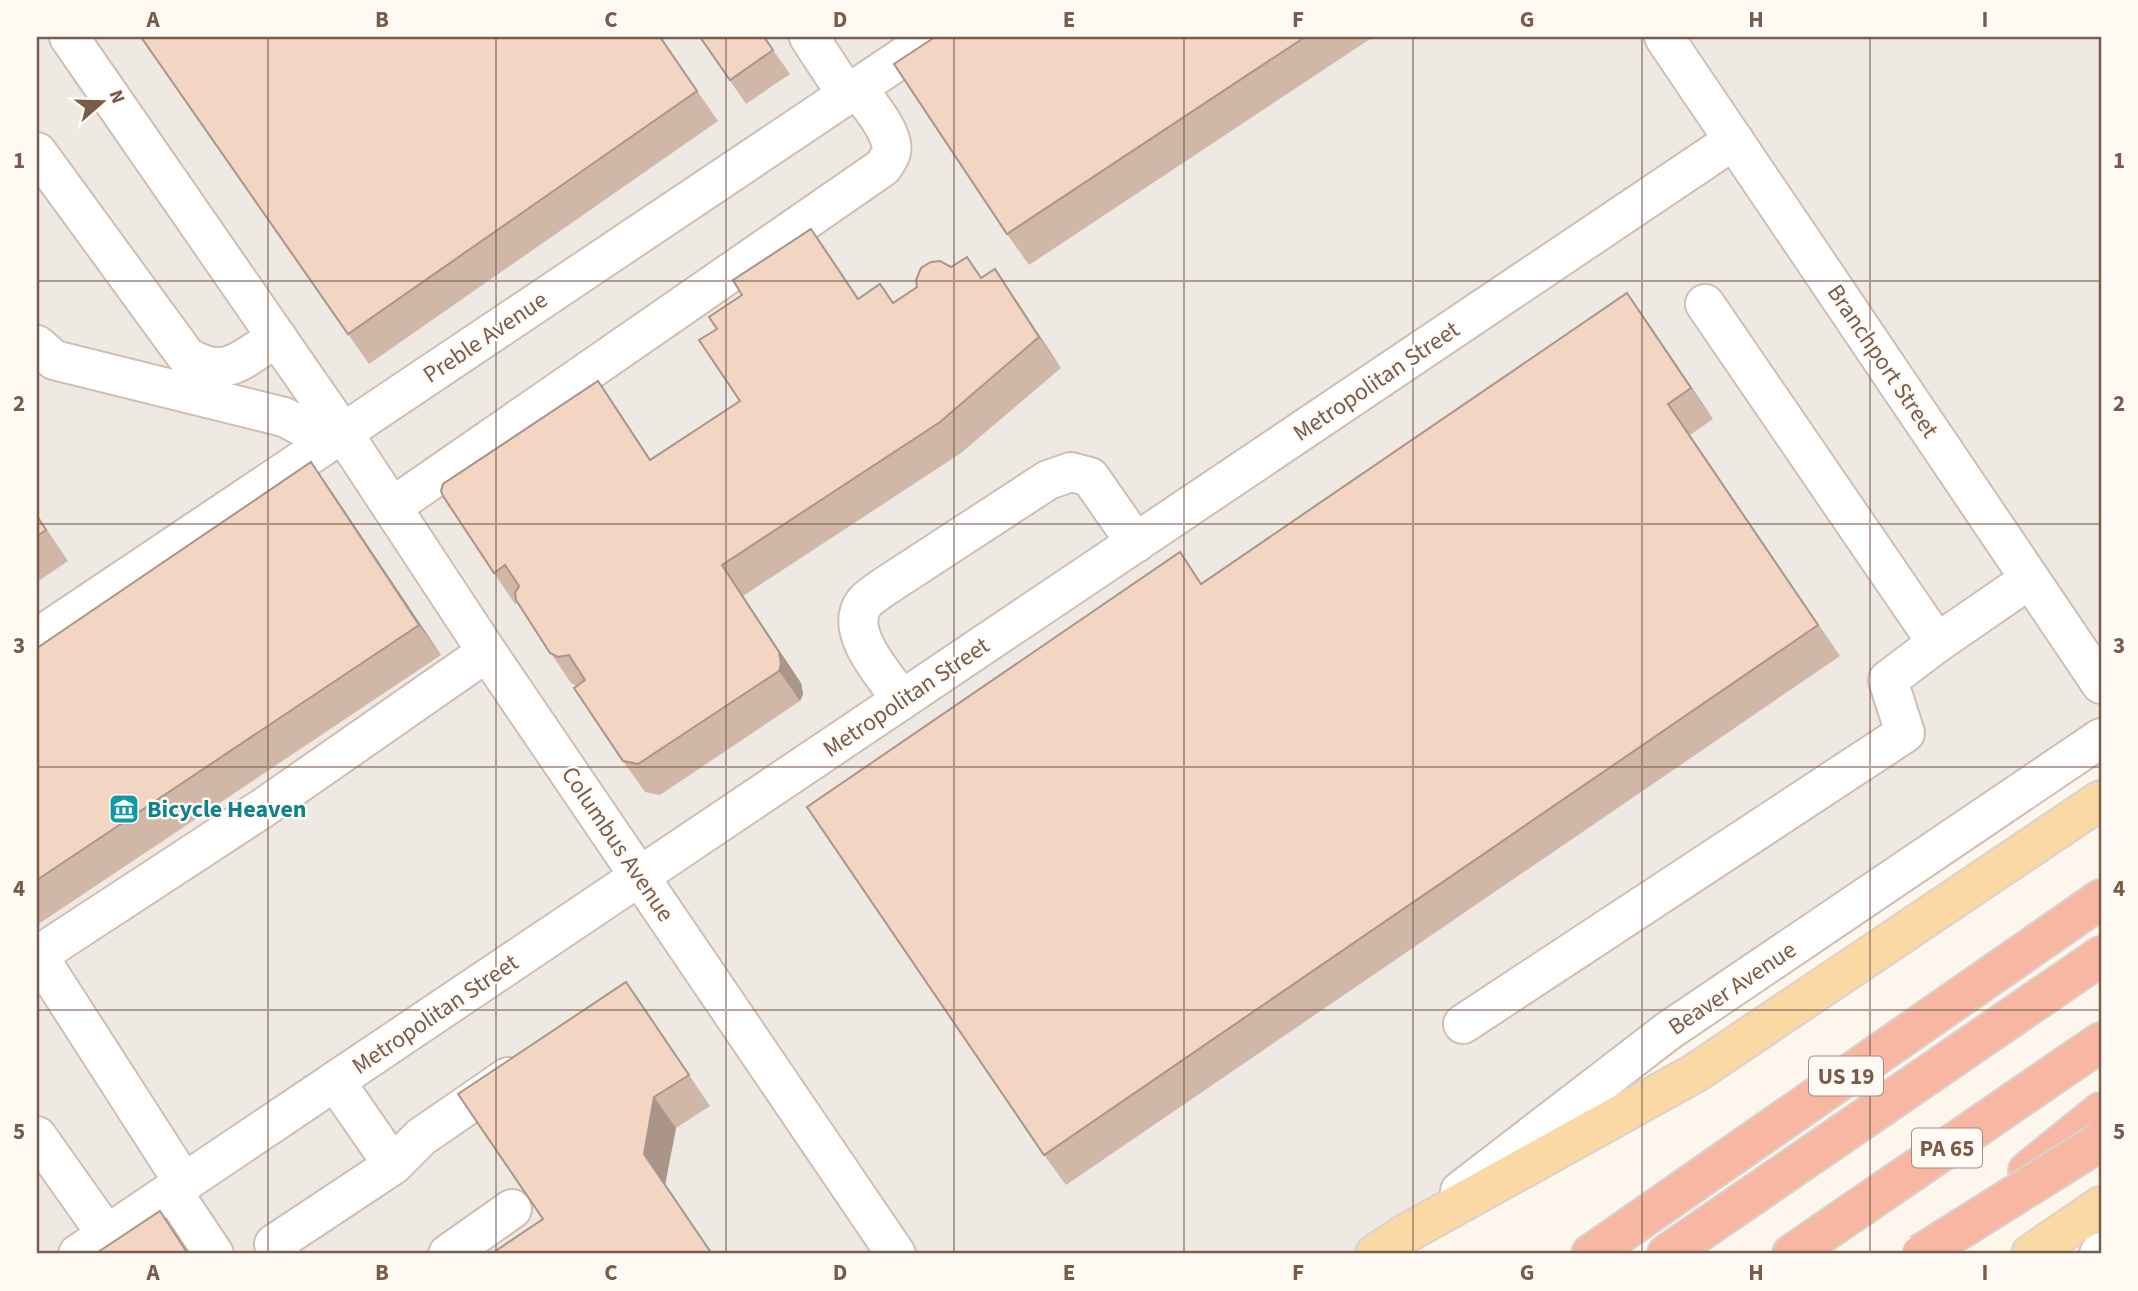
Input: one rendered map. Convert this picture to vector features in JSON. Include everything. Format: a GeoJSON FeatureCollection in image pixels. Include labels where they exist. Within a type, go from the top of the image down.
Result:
{"type":"FeatureCollection","features":[{"type":"Feature","properties":{"kind":"highway","name":"US 19"},"geometry":{"type":"LineString","coordinates":[[1591,1254],[2101,899]]}},
{"type":"Feature","properties":{"kind":"highway","name":"PA 65"},"geometry":{"type":"LineString","coordinates":[[1667,1254],[2101,956]]}},
{"type":"Feature","properties":{"kind":"highway","name":"PA 65"},"geometry":{"type":"LineString","coordinates":[[1792,1254],[2101,1042]]}},
{"type":"Feature","properties":{"kind":"highway"},"geometry":{"type":"LineString","coordinates":[[1936,1254],[1960,1229],[2101,1112]]}},
{"type":"Feature","properties":{"kind":"highway"},"geometry":{"type":"LineString","coordinates":[[1921,1254],[2101,1141]]}},
{"type":"Feature","properties":{"kind":"main road"},"geometry":{"type":"LineString","coordinates":[[1390,1244],[1695,1073],[2101,800]]}},
{"type":"Feature","properties":{"kind":"main road"},"geometry":{"type":"LineString","coordinates":[[2031,1254],[2101,1206]]}},
{"type":"Feature","properties":{"kind":"street","name":"Columbus Avenue"},"geometry":{"type":"LineString","coordinates":[[69,37],[277,338],[333,439],[392,507],[487,652],[896,1254]]}},
{"type":"Feature","properties":{"kind":"street"},"geometry":{"type":"LineString","coordinates":[[392,507],[883,167],[892,152],[888,131],[809,37]]}},
{"type":"Feature","properties":{"kind":"street","name":"Preble Avenue"},"geometry":{"type":"LineString","coordinates":[[37,638],[933,37]]}},
{"type":"Feature","properties":{"kind":"street","name":"Branchport Street"},"geometry":{"type":"LineString","coordinates":[[1664,37],[2101,684]]}},
{"type":"Feature","properties":{"kind":"street","name":"Metropolitan Street"},"geometry":{"type":"LineString","coordinates":[[93,1245],[1734,140]]}},
{"type":"Feature","properties":{"kind":"street"},"geometry":{"type":"LineString","coordinates":[[37,152],[186,356],[203,367],[226,369],[277,338]]}},
{"type":"Feature","properties":{"kind":"street"},"geometry":{"type":"LineString","coordinates":[[1705,304],[1937,643]]}},
{"type":"Feature","properties":{"kind":"street"},"geometry":{"type":"LineString","coordinates":[[37,345],[54,360],[284,417],[333,439]]}},
{"type":"Feature","properties":{"kind":"street"},"geometry":{"type":"LineString","coordinates":[[902,700],[865,647],[857,624],[864,603],[881,589],[1048,480],[1071,472],[1090,477],[1136,542]]}},
{"type":"Feature","properties":{"kind":"street"},"geometry":{"type":"LineString","coordinates":[[1463,1024],[1905,733],[1888,680],[2030,579]]}},
{"type":"Feature","properties":{"kind":"street"},"geometry":{"type":"LineString","coordinates":[[214,1254],[178,1187],[42,962],[46,950],[263,808],[487,652]]}},
{"type":"Feature","properties":{"kind":"street","name":"Beaver Avenue"},"geometry":{"type":"LineString","coordinates":[[1390,1244],[1668,1031],[2101,738]]}},
{"type":"Feature","properties":{"kind":"street"},"geometry":{"type":"LineString","coordinates":[[281,1254],[274,1244],[393,1165],[421,1137],[536,1058]]}},
{"type":"Feature","properties":{"kind":"street"},"geometry":{"type":"LineString","coordinates":[[335,1081],[393,1165]]}},
{"type":"Feature","properties":{"kind":"street"},"geometry":{"type":"LineString","coordinates":[[37,1136],[93,1245]]}},
{"type":"Feature","properties":{"kind":"street"},"geometry":{"type":"LineString","coordinates":[[447,1254],[512,1209]]}},
{"type":"Feature","properties":{"kind":"shaded area"},"geometry":{"type":"Polygon","coordinates":[[[37,37],[2101,37],[2101,738],[1375,1254],[37,1254],[37,37]]]}},
{"type":"Feature","properties":{"kind":"building"},"geometry":{"type":"Polygon","coordinates":[[[141,37],[660,37],[697,91],[348,334],[141,37]]]}},
{"type":"Feature","properties":{"kind":"building"},"geometry":{"type":"Polygon","coordinates":[[[700,37],[764,37],[773,50],[730,80],[700,37]]]}},
{"type":"Feature","properties":{"kind":"building"},"geometry":{"type":"Polygon","coordinates":[[[935,37],[1305,37],[1007,234],[894,64],[935,37]]]}},
{"type":"Feature","properties":{"kind":"building"},"geometry":{"type":"Polygon","coordinates":[[[811,229],[858,299],[880,284],[893,303],[917,287],[916,280],[921,268],[931,262],[940,261],[951,267],[967,257],[981,278],[995,269],[1039,337],[940,422],[722,565],[779,652],[779,671],[638,764],[623,761],[574,688],[585,680],[569,655],[558,657],[550,653],[516,600],[515,593],[519,586],[505,565],[494,573],[443,496],[443,484],[598,381],[650,460],[740,401],[699,340],[717,329],[709,317],[742,295],[733,280],[811,229]]]}},
{"type":"Feature","properties":{"kind":"building"},"geometry":{"type":"Polygon","coordinates":[[[1627,293],[1691,388],[1668,404],[1818,625],[1044,1155],[807,807],[1180,552],[1201,584],[1627,293]]]}},
{"type":"Feature","properties":{"kind":"building","name":"Bicycle Heaven"},"geometry":{"type":"Polygon","coordinates":[[[311,462],[419,625],[37,880],[37,648],[311,462]]]}},
{"type":"Feature","properties":{"kind":"building"},"geometry":{"type":"Polygon","coordinates":[[[37,516],[46,530],[37,536],[37,516]]]}},
{"type":"Feature","properties":{"kind":"building"},"geometry":{"type":"Polygon","coordinates":[[[626,982],[689,1075],[654,1097],[644,1154],[712,1254],[491,1254],[543,1219],[458,1094],[626,982]]]}},
{"type":"Feature","properties":{"kind":"building"},"geometry":{"type":"Polygon","coordinates":[[[160,1211],[188,1254],[99,1254],[98,1252],[160,1211]]]}},
{"type":"Feature","properties":{"kind":"place","name":"Bicycle Heaven"},"geometry":{"type":"Point","coordinates":[124,809]}}]}
